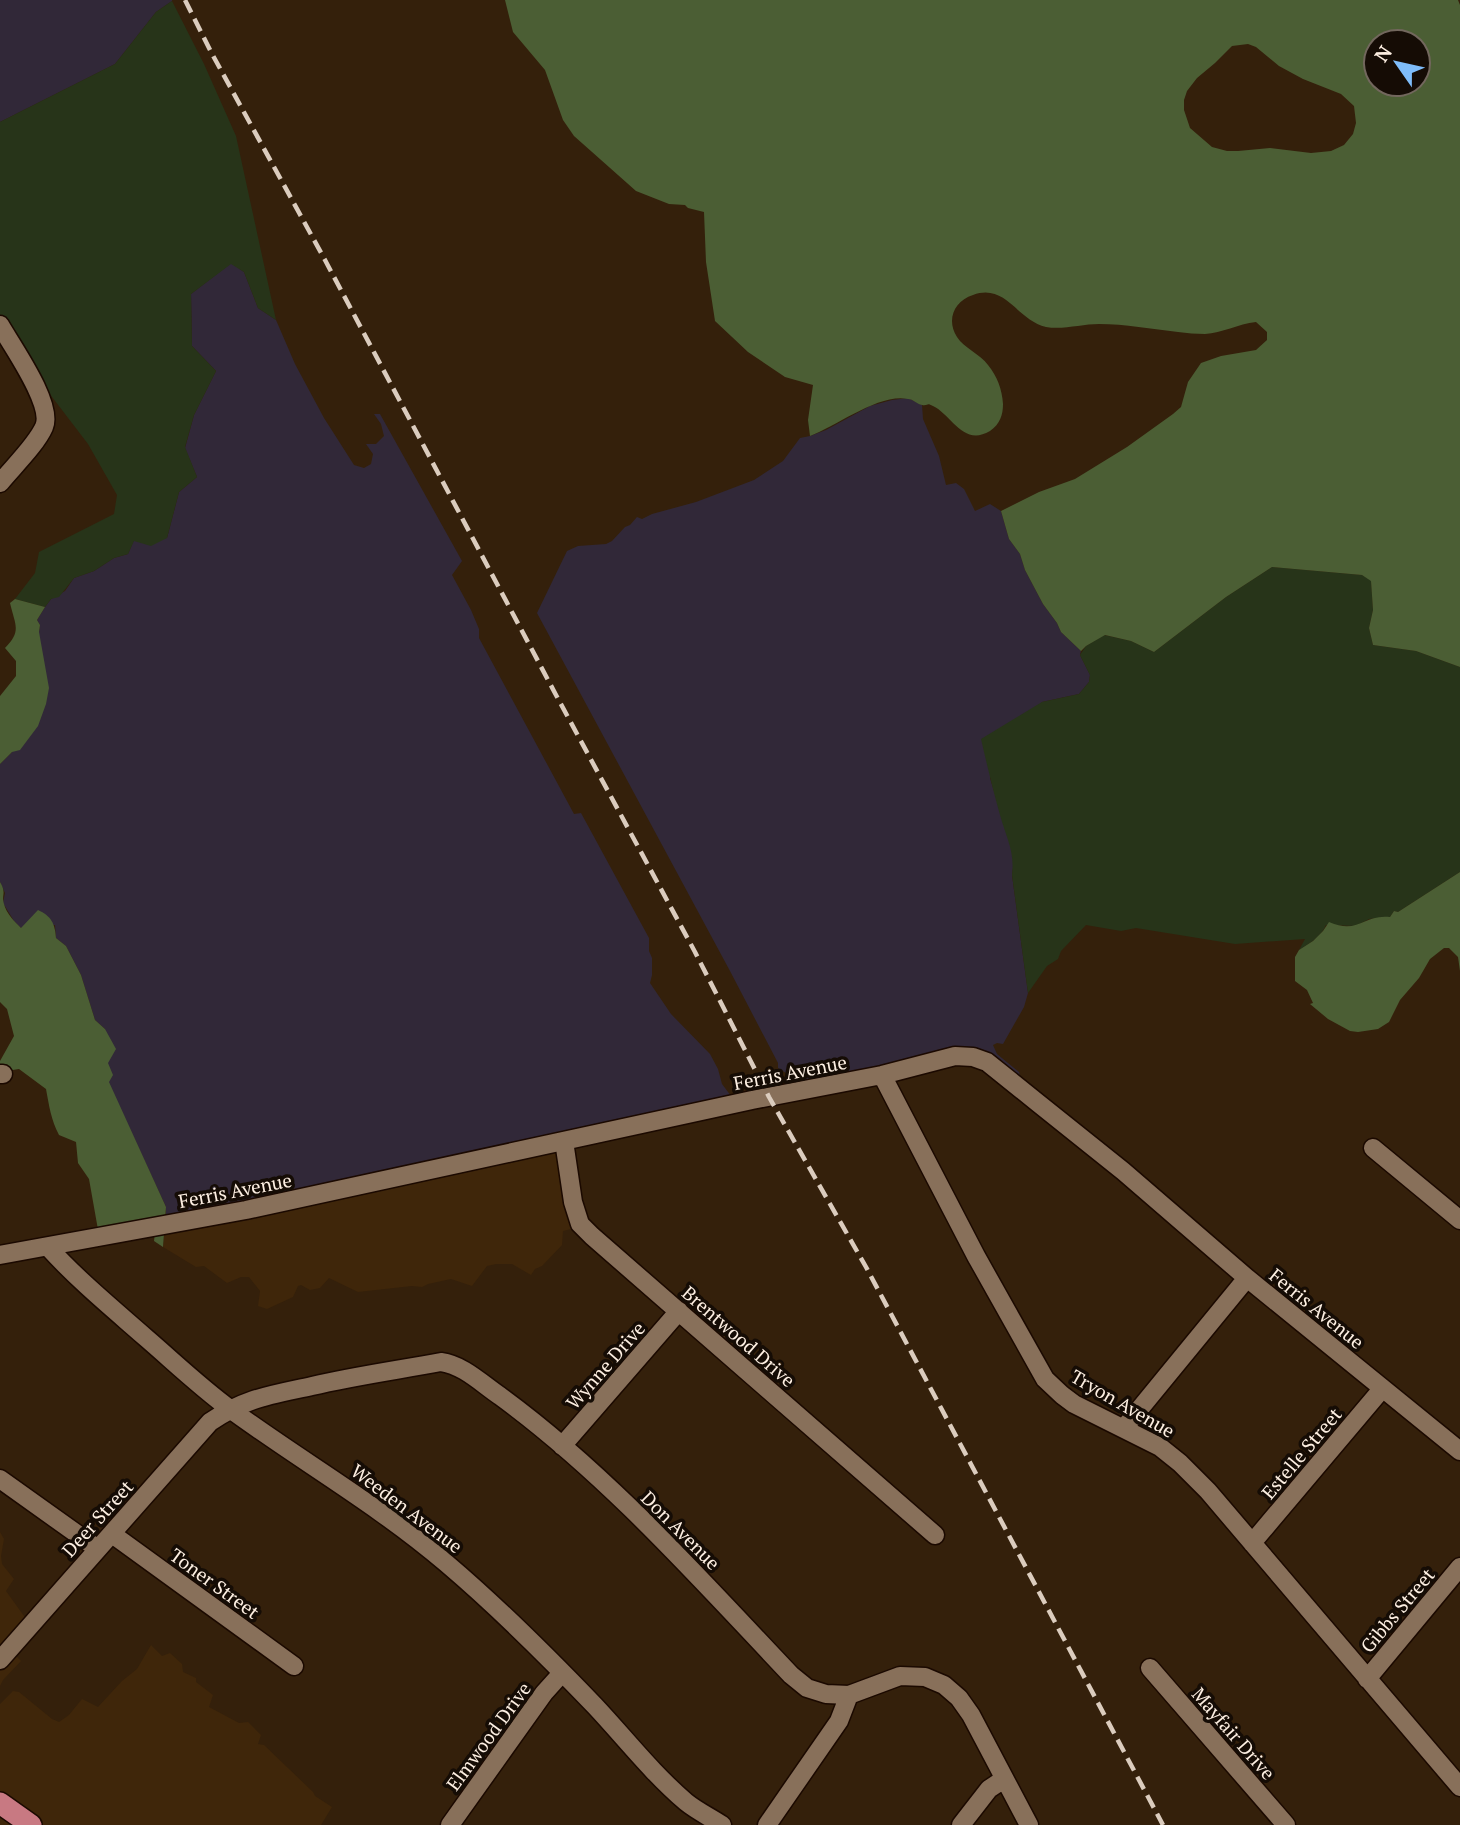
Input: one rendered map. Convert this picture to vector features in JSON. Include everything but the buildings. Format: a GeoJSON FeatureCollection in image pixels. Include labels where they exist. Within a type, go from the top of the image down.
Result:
{"type":"FeatureCollection","features":[{"type":"Feature","properties":{"kind":"main road"},"geometry":{"type":"LineString","coordinates":[[0,1803],[31,1825]]}},
{"type":"Feature","properties":{"kind":"street"},"geometry":{"type":"LineString","coordinates":[[0,325],[40,395],[46,414],[45,425],[39,436],[0,483]]}},
{"type":"Feature","properties":{"kind":"street","name":"Ferris Avenue"},"geometry":{"type":"LineString","coordinates":[[0,1255],[272,1205],[803,1089],[882,1075],[955,1056],[973,1057],[987,1062],[1123,1171],[1247,1278],[1460,1451]]}},
{"type":"Feature","properties":{"kind":"street","name":"Tryon Avenue"},"geometry":{"type":"LineString","coordinates":[[882,1075],[976,1256],[1045,1379],[1074,1404],[1160,1447],[1180,1463],[1208,1491],[1460,1787]]}},
{"type":"Feature","properties":{"kind":"street","name":"Brentwood Drive"},"geometry":{"type":"LineString","coordinates":[[564,1141],[573,1202],[580,1224],[935,1535]]}},
{"type":"Feature","properties":{"kind":"street"},"geometry":{"type":"LineString","coordinates":[[1373,1148],[1460,1220]]}},
{"type":"Feature","properties":{"kind":"street","name":"Weeden Avenue"},"geometry":{"type":"LineString","coordinates":[[48,1247],[70,1272],[230,1409],[351,1490],[446,1563],[509,1620],[658,1775],[688,1803],[722,1825]]}},
{"type":"Feature","properties":{"kind":"street"},"geometry":{"type":"LineString","coordinates":[[1124,1428],[1247,1278]]}},
{"type":"Feature","properties":{"kind":"street","name":"Wynne Drive"},"geometry":{"type":"LineString","coordinates":[[562,1446],[679,1311]]}},
{"type":"Feature","properties":{"kind":"street","name":"Don Avenue"},"geometry":{"type":"LineString","coordinates":[[230,1409],[255,1398],[440,1362],[451,1363],[528,1416],[644,1520],[791,1675],[807,1688],[826,1694],[849,1695],[901,1676],[925,1677],[944,1685],[959,1698],[971,1715],[1029,1825]]}},
{"type":"Feature","properties":{"kind":"street","name":"Estelle Street"},"geometry":{"type":"LineString","coordinates":[[1252,1543],[1382,1389]]}},
{"type":"Feature","properties":{"kind":"street","name":"Deer Street"},"geometry":{"type":"LineString","coordinates":[[0,1660],[210,1422],[230,1409]]}},
{"type":"Feature","properties":{"kind":"street"},"geometry":{"type":"LineString","coordinates":[[0,1479],[98,1549]]}},
{"type":"Feature","properties":{"kind":"street","name":"Toner Street"},"geometry":{"type":"LineString","coordinates":[[112,1534],[294,1666]]}},
{"type":"Feature","properties":{"kind":"street","name":"Gibbs Street"},"geometry":{"type":"LineString","coordinates":[[1367,1679],[1460,1567]]}},
{"type":"Feature","properties":{"kind":"street","name":"Mayfair Drive"},"geometry":{"type":"LineString","coordinates":[[1150,1668],[1286,1825]]}},
{"type":"Feature","properties":{"kind":"street","name":"Elmwood Drive"},"geometry":{"type":"LineString","coordinates":[[450,1825],[544,1693],[562,1673]]}},
{"type":"Feature","properties":{"kind":"street"},"geometry":{"type":"LineString","coordinates":[[767,1825],[839,1721],[849,1695]]}},
{"type":"Feature","properties":{"kind":"street"},"geometry":{"type":"LineString","coordinates":[[961,1825],[989,1788],[1004,1779]]}},
{"type":"Feature","properties":{"kind":"shaded area"},"geometry":{"type":"Polygon","coordinates":[[[0,0],[172,1],[156,12],[115,64],[0,122],[0,0]]]}},
{"type":"Feature","properties":{"kind":"shaded area"},"geometry":{"type":"Polygon","coordinates":[[[231,263],[244,272],[258,308],[276,320],[295,364],[324,418],[354,465],[364,468],[371,464],[373,454],[366,444],[376,444],[384,436],[381,424],[374,414],[380,414],[462,561],[452,575],[471,610],[479,629],[479,638],[574,814],[581,813],[649,938],[652,958],[650,983],[671,1014],[710,1054],[722,1084],[737,1104],[166,1217],[166,1207],[108,1082],[105,1029],[95,1020],[81,975],[66,946],[56,938],[55,925],[21,928],[3,903],[5,893],[0,882],[0,764],[12,752],[39,632],[40,625],[37,620],[45,607],[51,599],[65,591],[74,578],[128,554],[134,540],[167,538],[179,492],[197,477],[185,448],[194,415],[216,371],[192,346],[191,294],[231,263]]]}},
{"type":"Feature","properties":{"kind":"shaded area"},"geometry":{"type":"Polygon","coordinates":[[[908,398],[922,405],[923,419],[939,456],[946,485],[956,483],[964,489],[975,511],[990,504],[1001,511],[1009,539],[1020,554],[1025,570],[1043,604],[1061,632],[1081,651],[1080,655],[1090,675],[1089,682],[1079,694],[1042,702],[990,778],[1014,861],[1012,875],[1028,993],[1024,1007],[1003,1044],[993,1045],[997,1054],[1019,1072],[1021,1080],[981,1066],[960,1065],[800,1094],[786,1073],[778,1068],[778,1063],[730,971],[537,613],[567,551],[578,546],[606,544],[637,517],[642,519],[696,502],[754,480],[783,461],[800,438],[826,430],[870,406],[908,398]]]}},
{"type":"Feature","properties":{"kind":"shaded area"},"geometry":{"type":"Polygon","coordinates":[[[569,1145],[583,1218],[571,1229],[563,1231],[562,1245],[531,1275],[512,1264],[496,1264],[487,1266],[472,1286],[451,1279],[422,1287],[358,1292],[329,1278],[320,1288],[310,1290],[298,1286],[293,1297],[267,1309],[258,1306],[260,1291],[249,1277],[241,1277],[227,1283],[204,1266],[196,1267],[163,1247],[166,1217],[569,1145]]]}},
{"type":"Feature","properties":{"kind":"shaded area"},"geometry":{"type":"Polygon","coordinates":[[[0,1532],[4,1539],[2,1564],[14,1579],[6,1591],[34,1630],[13,1653],[21,1661],[0,1686],[0,1532]]]}},
{"type":"Feature","properties":{"kind":"shaded area"},"geometry":{"type":"Polygon","coordinates":[[[151,1645],[162,1656],[170,1653],[182,1664],[183,1672],[196,1678],[196,1682],[213,1695],[209,1707],[239,1723],[248,1722],[261,1735],[258,1744],[264,1745],[315,1796],[332,1807],[321,1825],[0,1825],[0,1704],[13,1691],[19,1692],[59,1722],[69,1715],[82,1699],[98,1707],[137,1669],[151,1645]]]}},
{"type":"Feature","properties":{"kind":"green space"},"geometry":{"type":"Polygon","coordinates":[[[505,0],[1458,0],[1460,667],[1416,651],[1373,645],[1369,628],[1373,610],[1371,581],[1362,575],[1272,567],[1226,597],[1154,652],[1131,641],[1105,635],[1081,651],[1061,632],[1043,604],[1025,570],[1020,554],[1009,539],[1001,511],[1039,492],[1075,479],[1127,447],[1181,407],[1188,382],[1201,363],[1221,356],[1256,350],[1267,340],[1267,332],[1256,322],[1205,334],[1109,324],[1046,327],[994,294],[973,295],[957,306],[952,324],[960,341],[985,361],[998,383],[1003,408],[1000,419],[990,431],[972,435],[931,405],[897,398],[871,405],[810,436],[808,420],[813,385],[785,377],[748,352],[715,321],[706,262],[704,212],[685,205],[669,204],[636,191],[574,136],[563,120],[545,70],[513,32],[505,0]],[[1248,44],[1232,46],[1197,78],[1184,100],[1190,128],[1212,147],[1227,151],[1270,148],[1311,153],[1331,151],[1344,145],[1353,134],[1356,123],[1354,106],[1341,94],[1279,66],[1256,47],[1248,44]]]}},
{"type":"Feature","properties":{"kind":"green space"},"geometry":{"type":"Polygon","coordinates":[[[172,1],[236,136],[276,320],[258,308],[244,272],[231,264],[191,294],[192,346],[216,371],[194,415],[185,447],[197,477],[179,492],[167,538],[151,546],[134,541],[128,554],[74,578],[59,597],[51,599],[45,607],[15,599],[35,573],[39,552],[114,514],[117,495],[88,444],[39,383],[0,326],[0,122],[115,64],[156,12],[172,1]]]}},
{"type":"Feature","properties":{"kind":"green space"},"geometry":{"type":"Polygon","coordinates":[[[1272,567],[1362,575],[1371,580],[1373,610],[1369,628],[1373,645],[1416,651],[1460,667],[1460,872],[1398,912],[1394,911],[1390,917],[1369,919],[1356,926],[1326,925],[1318,936],[1299,950],[1305,939],[1235,944],[1136,928],[1121,931],[1086,925],[1061,951],[1058,959],[1047,966],[1028,993],[1011,851],[981,739],[1042,702],[1079,694],[1089,682],[1090,675],[1080,655],[1086,646],[1104,635],[1131,641],[1154,652],[1226,597],[1272,567]]]}},
{"type":"Feature","properties":{"kind":"green space"},"geometry":{"type":"Polygon","coordinates":[[[15,599],[45,607],[37,620],[49,688],[38,726],[20,750],[12,752],[0,764],[0,696],[16,676],[16,661],[5,648],[14,637],[15,622],[10,603],[15,599]]]}},
{"type":"Feature","properties":{"kind":"green space"},"geometry":{"type":"Polygon","coordinates":[[[1460,872],[1460,971],[1458,957],[1449,948],[1444,948],[1430,959],[1419,978],[1400,1000],[1389,1022],[1378,1029],[1350,1031],[1328,1019],[1310,1004],[1313,1003],[1307,990],[1295,981],[1295,957],[1329,922],[1347,926],[1373,918],[1390,917],[1394,911],[1398,912],[1460,872]]]}},
{"type":"Feature","properties":{"kind":"green space"},"geometry":{"type":"Polygon","coordinates":[[[0,882],[5,907],[21,928],[38,910],[52,921],[56,938],[66,946],[81,975],[95,1020],[105,1029],[116,1049],[108,1063],[113,1075],[109,1082],[166,1207],[163,1247],[154,1241],[155,1232],[100,1241],[89,1179],[78,1163],[76,1142],[59,1135],[52,1118],[46,1089],[19,1069],[0,1072],[0,1061],[14,1036],[7,1009],[0,1002],[0,882]]]}},
{"type":"Feature","properties":{"kind":"railway"},"geometry":{"type":"LineString","coordinates":[[185,0],[695,952],[769,1097],[866,1267],[1163,1825]]}}]}
